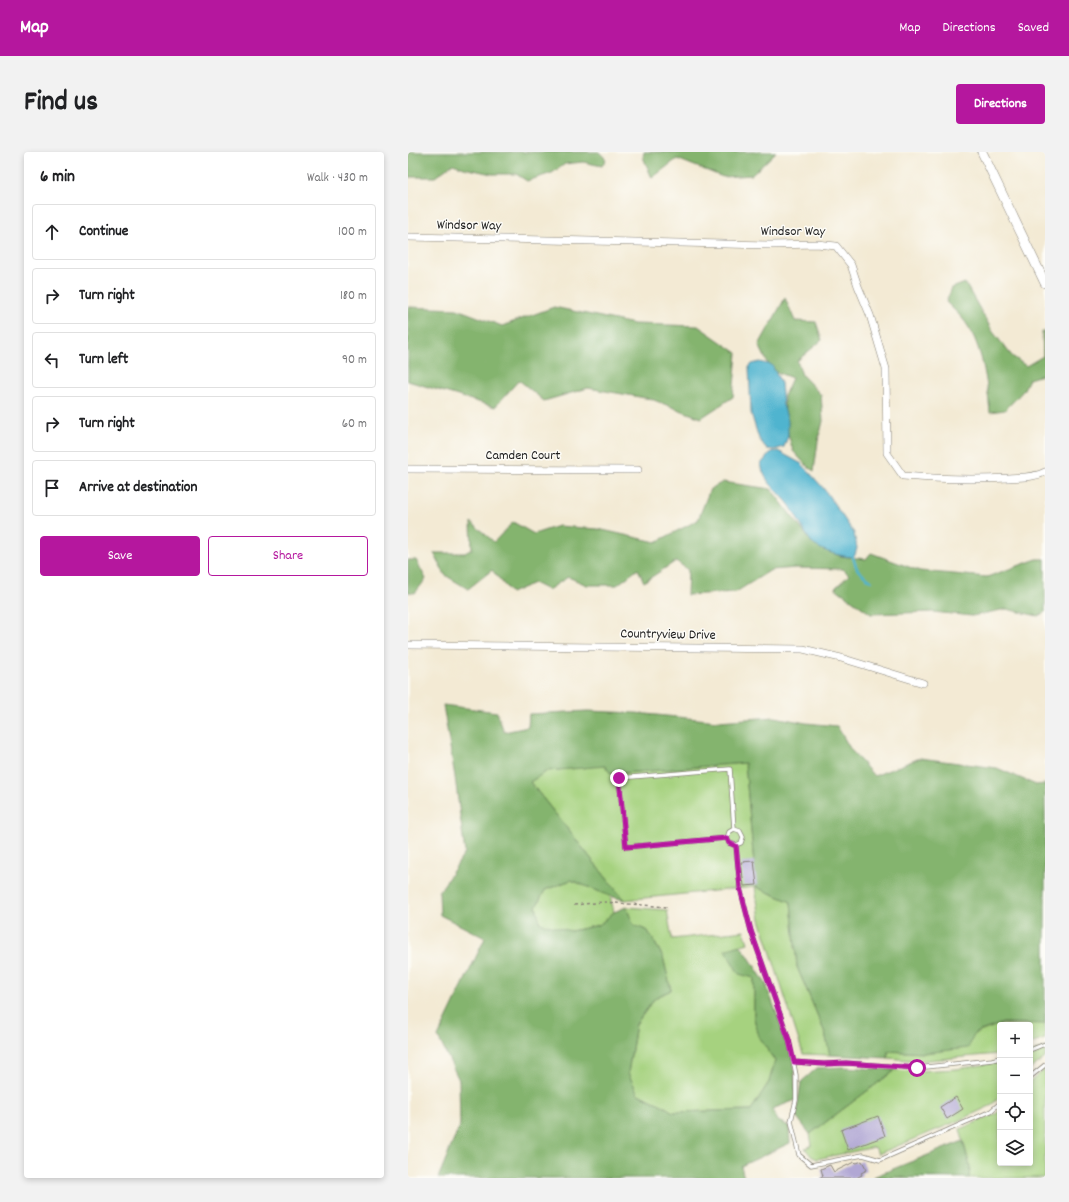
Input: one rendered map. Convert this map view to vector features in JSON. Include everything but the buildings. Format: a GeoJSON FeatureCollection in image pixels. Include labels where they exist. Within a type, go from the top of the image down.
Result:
{"type":"FeatureCollection","features":[{"type":"Feature","properties":{"kind":"street"},"geometry":{"type":"LineString","coordinates":[[982,152],[1041,266],[1045,284]]}},
{"type":"Feature","properties":{"kind":"street","name":"Windsor Way"},"geometry":{"type":"LineString","coordinates":[[408,238],[771,245],[817,244],[836,246],[851,265],[870,315],[886,369],[887,453],[903,476],[976,480],[1040,475],[1045,472]]}},
{"type":"Feature","properties":{"kind":"street","name":"Camden Court"},"geometry":{"type":"LineString","coordinates":[[408,469],[638,470]]}},
{"type":"Feature","properties":{"kind":"street","name":"Countryview Drive"},"geometry":{"type":"LineString","coordinates":[[408,645],[803,649],[842,658],[923,682]]}},
{"type":"Feature","properties":{"kind":"lane"},"geometry":{"type":"LineString","coordinates":[[727,838],[626,847],[619,778],[730,769],[734,829]]}},
{"type":"Feature","properties":{"kind":"lane"},"geometry":{"type":"LineString","coordinates":[[734,829],[729,832],[727,838],[729,843],[736,846]]}},
{"type":"Feature","properties":{"kind":"lane"},"geometry":{"type":"LineString","coordinates":[[734,829],[740,832],[743,837],[740,843],[736,846]]}},
{"type":"Feature","properties":{"kind":"lane"},"geometry":{"type":"LineString","coordinates":[[736,846],[740,888],[751,931],[789,1040],[794,1062],[796,1075],[796,1100],[791,1121],[799,1155],[811,1165],[863,1155],[880,1160],[991,1111],[997,1106]]}},
{"type":"Feature","properties":{"kind":"lane"},"geometry":{"type":"LineString","coordinates":[[1033,1049],[1045,1044]]}},
{"type":"Feature","properties":{"kind":"lane"},"geometry":{"type":"LineString","coordinates":[[794,1062],[824,1064],[846,1063],[917,1068],[997,1059]]}},
{"type":"Feature","properties":{"kind":"lane"},"geometry":{"type":"LineString","coordinates":[[1033,1075],[1045,1065]]}},
{"type":"Feature","properties":{"kind":"path"},"geometry":{"type":"LineString","coordinates":[[574,905],[604,902],[667,907]]}},
{"type":"Feature","properties":{"kind":"green space"},"geometry":{"type":"Polygon","coordinates":[[[408,152],[599,152],[606,159],[602,166],[583,162],[565,164],[552,173],[527,181],[516,174],[492,174],[453,164],[435,177],[408,177],[408,152]]]}},
{"type":"Feature","properties":{"kind":"green space"},"geometry":{"type":"Polygon","coordinates":[[[644,152],[776,152],[752,175],[723,177],[677,159],[652,178],[643,157],[644,152]]]}},
{"type":"Feature","properties":{"kind":"green space"},"geometry":{"type":"Polygon","coordinates":[[[965,283],[993,332],[1012,356],[1026,366],[1043,356],[1042,332],[1045,332],[1045,374],[1029,379],[1023,391],[1005,410],[990,412],[985,375],[979,350],[969,327],[946,302],[952,288],[965,283]]]}},
{"type":"Feature","properties":{"kind":"green space"},"geometry":{"type":"Polygon","coordinates":[[[785,298],[795,321],[816,322],[822,340],[797,361],[802,375],[821,395],[823,421],[818,441],[814,471],[809,468],[793,451],[784,420],[784,396],[792,378],[771,370],[759,345],[785,298]]]}},
{"type":"Feature","properties":{"kind":"green space"},"geometry":{"type":"Polygon","coordinates":[[[408,307],[457,309],[502,326],[554,307],[634,324],[698,326],[737,353],[733,397],[701,418],[651,399],[588,388],[544,401],[519,380],[495,407],[408,381],[408,307]]]}},
{"type":"Feature","properties":{"kind":"green space"},"geometry":{"type":"Polygon","coordinates":[[[723,482],[771,489],[813,544],[840,556],[866,559],[871,553],[920,571],[987,577],[1037,559],[1045,559],[1045,612],[1038,616],[1006,609],[972,616],[933,612],[871,614],[835,588],[849,575],[843,569],[796,568],[771,570],[736,592],[687,595],[688,570],[676,561],[644,582],[638,569],[617,585],[587,585],[568,577],[548,590],[534,583],[511,593],[492,570],[468,589],[445,575],[434,553],[465,553],[472,549],[471,522],[494,542],[513,522],[534,534],[558,526],[598,529],[656,542],[698,520],[710,489],[723,482]]]}},
{"type":"Feature","properties":{"kind":"green space"},"geometry":{"type":"Polygon","coordinates":[[[408,560],[416,560],[426,579],[415,593],[408,592],[408,560]]]}},
{"type":"Feature","properties":{"kind":"green space"},"geometry":{"type":"Polygon","coordinates":[[[443,705],[497,712],[504,732],[528,727],[529,714],[588,711],[636,713],[718,721],[775,717],[806,723],[837,726],[851,750],[874,776],[920,758],[997,768],[1036,785],[1045,784],[1045,1024],[1033,1024],[1033,1022],[997,1022],[997,1025],[975,1033],[968,1048],[924,1053],[888,1051],[888,1058],[830,1055],[825,1033],[797,967],[791,902],[756,887],[745,763],[611,774],[605,766],[547,771],[530,782],[624,900],[610,896],[571,880],[545,890],[536,907],[540,923],[571,931],[599,925],[614,912],[626,907],[634,925],[648,931],[663,957],[671,990],[655,998],[636,1024],[628,1073],[638,1094],[673,1112],[751,1110],[769,1082],[775,1061],[759,1037],[754,1018],[754,978],[739,974],[725,950],[740,945],[766,984],[794,1062],[796,1100],[772,1109],[778,1121],[789,1126],[790,1143],[741,1166],[744,1178],[438,1178],[460,1125],[459,1080],[438,1037],[485,938],[440,915],[439,892],[465,853],[455,777],[443,705]]]}},
{"type":"Feature","properties":{"kind":"green space"},"geometry":{"type":"Polygon","coordinates":[[[745,763],[756,887],[791,902],[797,967],[825,1033],[830,1055],[803,1054],[760,919],[755,887],[624,900],[530,782],[547,771],[605,765],[611,774],[745,763]]]}},
{"type":"Feature","properties":{"kind":"green space"},"geometry":{"type":"Polygon","coordinates":[[[571,880],[610,896],[614,912],[599,925],[571,931],[540,924],[536,907],[545,890],[571,880]]]}},
{"type":"Feature","properties":{"kind":"green space"},"geometry":{"type":"Polygon","coordinates":[[[626,907],[667,910],[672,939],[744,931],[748,943],[725,950],[754,978],[754,1018],[759,1037],[775,1061],[769,1082],[751,1110],[673,1112],[638,1094],[628,1073],[636,1024],[655,998],[671,990],[663,957],[648,931],[634,925],[626,907]]]}},
{"type":"Feature","properties":{"kind":"green space"},"geometry":{"type":"Polygon","coordinates":[[[1045,1014],[1045,1039],[1033,1043],[1033,1022],[1019,1022],[1045,1014]]]}},
{"type":"Feature","properties":{"kind":"green space"},"geometry":{"type":"Polygon","coordinates":[[[997,1025],[997,1054],[918,1061],[888,1058],[888,1051],[924,1053],[997,1025]]]}},
{"type":"Feature","properties":{"kind":"green space"},"geometry":{"type":"Polygon","coordinates":[[[1045,1047],[1045,1058],[1033,1067],[1033,1058],[1033,1052],[1045,1047]]]}},
{"type":"Feature","properties":{"kind":"green space"},"geometry":{"type":"Polygon","coordinates":[[[997,1062],[997,1100],[990,1106],[958,1121],[878,1154],[875,1147],[817,1159],[811,1156],[805,1148],[812,1145],[810,1134],[895,1070],[916,1071],[957,1069],[997,1062]]]}},
{"type":"Feature","properties":{"kind":"green space"},"geometry":{"type":"Polygon","coordinates":[[[843,1067],[895,1070],[810,1134],[796,1116],[801,1082],[817,1068],[843,1067]]]}},
{"type":"Feature","properties":{"kind":"green space"},"geometry":{"type":"Polygon","coordinates":[[[1045,1069],[1045,1178],[969,1178],[970,1167],[960,1129],[997,1113],[997,1166],[1033,1166],[1033,1079],[1045,1069]]]}},
{"type":"Feature","properties":{"kind":"green space"},"geometry":{"type":"Polygon","coordinates":[[[963,1141],[970,1167],[969,1178],[873,1177],[963,1141]]]}},
{"type":"Feature","properties":{"kind":"water"},"geometry":{"type":"Polygon","coordinates":[[[760,362],[772,365],[781,383],[783,405],[788,420],[788,436],[784,447],[774,450],[767,449],[759,439],[751,413],[749,367],[752,364],[760,362]]]}},
{"type":"Feature","properties":{"kind":"water"},"geometry":{"type":"Polygon","coordinates":[[[778,451],[802,464],[824,489],[854,533],[857,548],[855,555],[852,557],[842,556],[823,550],[812,543],[786,500],[765,477],[761,464],[771,452],[778,451]]]}},
{"type":"Feature","properties":{"kind":"waterway"},"geometry":{"type":"LineString","coordinates":[[852,554],[858,570],[862,575],[871,581]]}},
{"type":"Feature","properties":{"kind":"route"},"geometry":{"type":"LineString","coordinates":[[619,778],[626,847],[727,838],[729,843],[736,846],[740,888],[751,931],[789,1040],[794,1062],[824,1064],[846,1063],[917,1068]]}}]}
